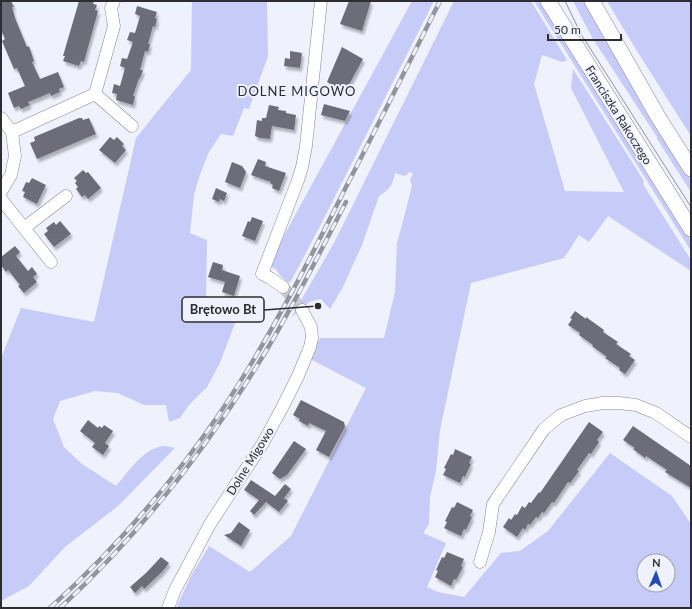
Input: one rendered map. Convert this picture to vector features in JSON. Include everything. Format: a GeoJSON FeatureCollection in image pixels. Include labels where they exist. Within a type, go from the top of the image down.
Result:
{"type":"FeatureCollection","features":[{"type":"Feature","properties":{"kind":"main road","name":"Franciszka Rakoczego"},"geometry":{"type":"LineString","coordinates":[[548,1],[691,229]]}},
{"type":"Feature","properties":{"kind":"main road"},"geometry":{"type":"LineString","coordinates":[[592,1],[657,115],[691,168]]}},
{"type":"Feature","properties":{"kind":"street"},"geometry":{"type":"LineString","coordinates":[[12,132],[95,94],[114,26],[112,8],[114,1]]}},
{"type":"Feature","properties":{"kind":"street"},"geometry":{"type":"LineString","coordinates":[[283,287],[262,274],[302,167],[306,146],[321,1]]}},
{"type":"Feature","properties":{"kind":"street"},"geometry":{"type":"LineString","coordinates":[[95,94],[132,126]]}},
{"type":"Feature","properties":{"kind":"street"},"geometry":{"type":"LineString","coordinates":[[1,118],[12,132],[15,156],[11,175],[1,192]]}},
{"type":"Feature","properties":{"kind":"street"},"geometry":{"type":"LineString","coordinates":[[24,228],[66,196]]}},
{"type":"Feature","properties":{"kind":"street"},"geometry":{"type":"LineString","coordinates":[[1,199],[51,262]]}},
{"type":"Feature","properties":{"kind":"street","name":"Dolne Migowo"},"geometry":{"type":"LineString","coordinates":[[168,608],[175,590],[210,524],[262,443],[298,376],[310,347],[312,338],[312,327],[302,310]]}},
{"type":"Feature","properties":{"kind":"street"},"geometry":{"type":"LineString","coordinates":[[480,562],[490,532],[494,504],[544,429],[561,415],[585,406],[603,403],[636,405],[656,413],[691,437]]}},
{"type":"Feature","properties":{"kind":"shaded area"},"geometry":{"type":"Polygon","coordinates":[[[192,1],[267,1],[268,56],[249,109],[244,108],[233,136],[221,134],[209,152],[199,177],[194,195],[190,233],[207,240],[206,296],[241,307],[220,363],[207,387],[189,405],[180,418],[169,422],[166,405],[144,405],[118,393],[95,391],[60,401],[53,419],[64,447],[82,464],[116,486],[142,456],[155,448],[163,446],[175,448],[118,506],[65,547],[29,586],[1,601],[1,358],[21,308],[94,322],[136,138],[191,70],[192,1]]]}},
{"type":"Feature","properties":{"kind":"shaded area"},"geometry":{"type":"Polygon","coordinates":[[[412,1],[434,1],[318,230],[291,281],[288,283],[275,268],[273,269],[271,264],[274,254],[412,1]]]}},
{"type":"Feature","properties":{"kind":"shaded area"},"geometry":{"type":"Polygon","coordinates":[[[454,1],[531,1],[567,60],[562,62],[542,55],[534,84],[565,191],[624,192],[571,88],[573,69],[644,181],[643,184],[691,260],[691,271],[608,216],[589,242],[579,235],[564,258],[471,283],[440,430],[436,471],[430,497],[429,524],[423,533],[446,543],[427,587],[438,592],[464,597],[501,553],[520,551],[548,531],[610,453],[672,496],[691,524],[691,608],[176,608],[191,576],[209,546],[250,572],[291,536],[366,388],[310,359],[320,338],[384,338],[395,292],[397,243],[412,185],[410,180],[413,174],[412,173],[409,172],[404,176],[395,173],[390,187],[379,196],[362,245],[342,289],[330,309],[321,299],[309,302],[291,318],[335,241],[454,1]]]}},
{"type":"Feature","properties":{"kind":"shaded area"},"geometry":{"type":"Polygon","coordinates":[[[534,1],[541,1],[691,240],[691,251],[534,1]]]}},
{"type":"Feature","properties":{"kind":"shaded area"},"geometry":{"type":"Polygon","coordinates":[[[573,1],[584,1],[668,144],[691,180],[691,192],[593,39],[573,1]]]}},
{"type":"Feature","properties":{"kind":"shaded area"},"geometry":{"type":"Polygon","coordinates":[[[607,1],[691,1],[691,136],[637,51],[607,1]]]}},
{"type":"Feature","properties":{"kind":"building"},"geometry":{"type":"Polygon","coordinates":[[[1,1],[11,1],[14,7],[12,7],[15,18],[27,47],[29,46],[34,61],[32,62],[40,79],[58,72],[64,87],[59,89],[60,92],[51,96],[50,93],[28,102],[30,105],[21,109],[19,106],[14,108],[8,93],[25,86],[17,68],[14,69],[2,41],[5,39],[1,30],[1,1]]]}},
{"type":"Feature","properties":{"kind":"building"},"geometry":{"type":"Polygon","coordinates":[[[79,1],[94,1],[93,4],[97,5],[95,10],[98,11],[84,62],[81,61],[79,66],[63,61],[65,56],[63,56],[79,1]]]}},
{"type":"Feature","properties":{"kind":"building"},"geometry":{"type":"Polygon","coordinates":[[[349,1],[371,1],[362,31],[340,24],[349,1]]]}},
{"type":"Feature","properties":{"kind":"building"},"geometry":{"type":"Polygon","coordinates":[[[137,6],[157,12],[155,18],[157,19],[155,27],[153,26],[148,44],[150,44],[148,52],[145,51],[140,70],[143,70],[133,96],[135,96],[133,105],[116,100],[117,94],[112,93],[114,84],[120,86],[125,68],[120,66],[122,58],[127,59],[133,42],[127,40],[130,32],[135,33],[140,16],[135,14],[137,6]]]}},
{"type":"Feature","properties":{"kind":"building"},"geometry":{"type":"Polygon","coordinates":[[[342,47],[363,59],[345,92],[327,82],[342,47]]]}},
{"type":"Feature","properties":{"kind":"building"},"geometry":{"type":"Polygon","coordinates":[[[290,51],[302,53],[300,68],[284,66],[285,58],[290,59],[290,51]]]}},
{"type":"Feature","properties":{"kind":"building"},"geometry":{"type":"Polygon","coordinates":[[[324,104],[350,111],[345,121],[321,115],[324,104]]]}},
{"type":"Feature","properties":{"kind":"building"},"geometry":{"type":"Polygon","coordinates":[[[269,105],[279,107],[278,110],[286,111],[286,113],[296,115],[294,130],[272,126],[270,139],[255,136],[257,120],[262,121],[262,118],[266,118],[269,105]]]}},
{"type":"Feature","properties":{"kind":"building"},"geometry":{"type":"Polygon","coordinates":[[[82,118],[83,120],[89,118],[96,134],[37,159],[30,143],[35,141],[34,137],[82,118]]]}},
{"type":"Feature","properties":{"kind":"building"},"geometry":{"type":"Polygon","coordinates":[[[110,137],[114,140],[117,137],[124,144],[122,146],[126,150],[115,163],[99,150],[110,137]]]}},
{"type":"Feature","properties":{"kind":"building"},"geometry":{"type":"Polygon","coordinates":[[[258,159],[266,162],[265,166],[286,173],[279,191],[272,188],[273,185],[270,183],[271,182],[251,175],[258,159]]]}},
{"type":"Feature","properties":{"kind":"building"},"geometry":{"type":"Polygon","coordinates":[[[232,162],[242,166],[246,172],[240,188],[225,182],[232,162]]]}},
{"type":"Feature","properties":{"kind":"building"},"geometry":{"type":"Polygon","coordinates":[[[83,170],[86,173],[88,172],[101,188],[88,199],[85,195],[82,197],[76,189],[78,187],[75,183],[77,181],[74,178],[83,170]]]}},
{"type":"Feature","properties":{"kind":"building"},"geometry":{"type":"Polygon","coordinates":[[[32,178],[46,185],[37,204],[23,197],[25,192],[22,191],[26,182],[29,183],[32,178]]]}},
{"type":"Feature","properties":{"kind":"building"},"geometry":{"type":"Polygon","coordinates":[[[216,188],[227,193],[224,201],[220,199],[219,202],[212,199],[216,188]]]}},
{"type":"Feature","properties":{"kind":"building"},"geometry":{"type":"Polygon","coordinates":[[[252,217],[263,221],[255,241],[242,236],[248,221],[250,222],[252,217]]]}},
{"type":"Feature","properties":{"kind":"building"},"geometry":{"type":"Polygon","coordinates":[[[60,221],[71,234],[54,247],[44,234],[48,231],[46,228],[54,222],[56,225],[60,221]]]}},
{"type":"Feature","properties":{"kind":"building"},"geometry":{"type":"Polygon","coordinates":[[[15,246],[20,252],[16,256],[28,271],[32,267],[37,274],[33,277],[37,282],[24,293],[18,286],[20,285],[8,270],[6,272],[1,265],[1,257],[15,246]]]}},
{"type":"Feature","properties":{"kind":"building"},"geometry":{"type":"Polygon","coordinates":[[[213,262],[223,265],[222,270],[240,276],[234,296],[222,292],[225,282],[208,277],[213,262]]]}},
{"type":"Feature","properties":{"kind":"building"},"geometry":{"type":"Polygon","coordinates":[[[575,311],[604,330],[603,332],[618,342],[616,344],[631,354],[629,356],[635,360],[625,374],[619,370],[620,368],[605,358],[607,357],[592,346],[593,345],[579,335],[580,333],[568,325],[572,319],[570,318],[575,311]]]}},
{"type":"Feature","properties":{"kind":"building"},"geometry":{"type":"Polygon","coordinates":[[[301,400],[344,422],[345,427],[329,457],[316,450],[326,431],[309,423],[308,426],[299,421],[300,419],[293,415],[301,400]]]}},
{"type":"Feature","properties":{"kind":"building"},"geometry":{"type":"Polygon","coordinates":[[[88,420],[98,428],[99,426],[102,428],[104,425],[113,431],[105,443],[109,446],[103,455],[92,447],[95,443],[80,431],[88,420]]]}},
{"type":"Feature","properties":{"kind":"building"},"geometry":{"type":"Polygon","coordinates":[[[589,422],[603,432],[597,440],[599,442],[591,454],[589,453],[577,470],[579,471],[570,483],[568,482],[554,503],[552,502],[544,513],[542,512],[538,518],[536,517],[530,525],[528,524],[525,530],[523,528],[517,537],[503,527],[509,518],[511,520],[515,514],[517,515],[522,506],[525,508],[529,502],[531,503],[539,492],[540,493],[589,422]]]}},
{"type":"Feature","properties":{"kind":"building"},"geometry":{"type":"Polygon","coordinates":[[[633,426],[691,466],[691,488],[665,472],[667,470],[646,456],[645,458],[633,449],[635,448],[623,440],[633,426]]]}},
{"type":"Feature","properties":{"kind":"building"},"geometry":{"type":"Polygon","coordinates":[[[294,441],[306,449],[287,475],[280,479],[272,473],[294,441]]]}},
{"type":"Feature","properties":{"kind":"building"},"geometry":{"type":"Polygon","coordinates":[[[455,449],[472,457],[469,463],[471,464],[465,477],[463,476],[460,483],[443,475],[446,469],[444,468],[451,454],[453,455],[455,449]]]}},
{"type":"Feature","properties":{"kind":"building"},"geometry":{"type":"Polygon","coordinates":[[[251,480],[275,496],[285,484],[291,489],[284,498],[288,501],[279,512],[266,502],[254,515],[250,511],[259,500],[244,490],[251,480]]]}},
{"type":"Feature","properties":{"kind":"building"},"geometry":{"type":"Polygon","coordinates":[[[457,502],[473,510],[470,516],[472,517],[466,530],[464,529],[461,536],[444,528],[447,522],[445,521],[452,507],[454,508],[457,502]]]}},
{"type":"Feature","properties":{"kind":"building"},"geometry":{"type":"Polygon","coordinates":[[[239,522],[250,530],[241,546],[224,535],[231,533],[239,522]]]}},
{"type":"Feature","properties":{"kind":"building"},"geometry":{"type":"Polygon","coordinates":[[[447,552],[464,559],[461,566],[463,567],[456,580],[454,579],[451,586],[435,577],[438,571],[436,570],[442,557],[444,558],[447,552]]]}},
{"type":"Feature","properties":{"kind":"building"},"geometry":{"type":"Polygon","coordinates":[[[161,557],[169,563],[144,589],[142,586],[135,593],[130,587],[161,557]]]}},
{"type":"Feature","properties":{"kind":"tunnel"},"geometry":{"type":"LineString","coordinates":[[283,287],[302,310]]}},
{"type":"Feature","properties":{"kind":"tram line"},"geometry":{"type":"LineString","coordinates":[[565,1],[581,34],[691,207]]}},
{"type":"Feature","properties":{"kind":"railway"},"geometry":{"type":"LineString","coordinates":[[50,608],[74,586],[142,514],[184,463],[222,410],[256,356],[302,272],[440,1]]}},
{"type":"Feature","properties":{"kind":"railway"},"geometry":{"type":"LineString","coordinates":[[60,608],[90,579],[146,519],[221,421],[277,333],[346,202]]}},
{"type":"Feature","properties":{"kind":"place","name":"Brętowo Bt"},"geometry":{"type":"Point","coordinates":[318,306]}},
{"type":"Feature","properties":{"kind":"district","name":"DOLNE MIGOWO"},"geometry":{"type":"Point","coordinates":[297,91]}}]}
